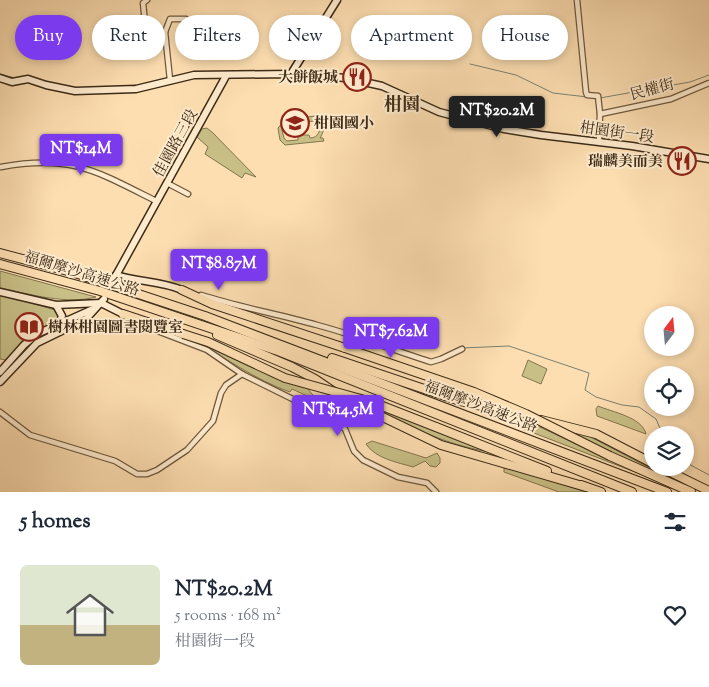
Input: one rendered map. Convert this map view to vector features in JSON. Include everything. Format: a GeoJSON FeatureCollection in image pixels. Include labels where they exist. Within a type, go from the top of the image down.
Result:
{"type":"FeatureCollection","features":[{"type":"Feature","properties":{"kind":"highway","name":"福爾摩沙高速公路"},"geometry":{"type":"LineString","coordinates":[[0,253],[75,273],[205,316],[667,492]]}},
{"type":"Feature","properties":{"kind":"highway","name":"福爾摩沙高速公路"},"geometry":{"type":"LineString","coordinates":[[0,264],[100,291],[278,352],[632,492]]}},
{"type":"Feature","properties":{"kind":"highway"},"geometry":{"type":"LineString","coordinates":[[182,290],[212,304],[474,392],[526,414],[610,456],[691,492]]}},
{"type":"Feature","properties":{"kind":"highway"},"geometry":{"type":"LineString","coordinates":[[158,311],[292,367],[315,379],[343,398],[440,446],[586,487]]}},
{"type":"Feature","properties":{"kind":"highway"},"geometry":{"type":"LineString","coordinates":[[123,314],[208,342],[284,378],[372,402],[600,492]]}},
{"type":"Feature","properties":{"kind":"highway"},"geometry":{"type":"LineString","coordinates":[[205,316],[460,401],[596,434],[644,459]]}},
{"type":"Feature","properties":{"kind":"highway"},"geometry":{"type":"LineString","coordinates":[[678,476],[709,491]]}},
{"type":"Feature","properties":{"kind":"street"},"geometry":{"type":"LineString","coordinates":[[144,15],[143,3],[146,0]]}},
{"type":"Feature","properties":{"kind":"street"},"geometry":{"type":"LineString","coordinates":[[0,78],[12,82],[28,78],[46,85],[75,91],[136,89],[194,75],[291,74],[338,0]]}},
{"type":"Feature","properties":{"kind":"street"},"geometry":{"type":"LineString","coordinates":[[577,0],[586,92],[598,96],[600,114],[599,141]]}},
{"type":"Feature","properties":{"kind":"street"},"geometry":{"type":"LineString","coordinates":[[170,80],[165,32],[170,19],[175,19]]}},
{"type":"Feature","properties":{"kind":"street","name":"柑園街一段"},"geometry":{"type":"LineString","coordinates":[[291,74],[346,78],[378,84],[440,112],[504,129],[599,141],[709,159]]}},
{"type":"Feature","properties":{"kind":"street","name":"佳園路三段"},"geometry":{"type":"LineString","coordinates":[[182,290],[168,284],[133,281],[115,277],[226,76]]}},
{"type":"Feature","properties":{"kind":"street","name":"民權街"},"geometry":{"type":"LineString","coordinates":[[600,114],[671,99],[709,83]]}},
{"type":"Feature","properties":{"kind":"street"},"geometry":{"type":"LineString","coordinates":[[1,167],[37,162],[61,162],[77,165],[100,173],[156,201]]}},
{"type":"Feature","properties":{"kind":"street"},"geometry":{"type":"LineString","coordinates":[[167,183],[188,194]]}},
{"type":"Feature","properties":{"kind":"street"},"geometry":{"type":"LineString","coordinates":[[182,290],[240,308],[254,309],[318,325],[431,362],[462,349]]}},
{"type":"Feature","properties":{"kind":"street"},"geometry":{"type":"LineString","coordinates":[[0,292],[56,305],[100,303],[123,314],[134,322],[202,348],[242,374],[340,424],[347,433],[357,456],[369,464],[398,477],[427,483],[436,492]]}},
{"type":"Feature","properties":{"kind":"street"},"geometry":{"type":"LineString","coordinates":[[0,372],[24,345],[37,334],[100,303]]}},
{"type":"Feature","properties":{"kind":"street"},"geometry":{"type":"LineString","coordinates":[[0,382],[37,342],[86,319],[100,303]]}},
{"type":"Feature","properties":{"kind":"street"},"geometry":{"type":"LineString","coordinates":[[56,305],[62,316],[59,324]]}},
{"type":"Feature","properties":{"kind":"street"},"geometry":{"type":"LineString","coordinates":[[0,362],[7,364]]}},
{"type":"Feature","properties":{"kind":"street"},"geometry":{"type":"LineString","coordinates":[[0,412],[30,435],[115,461],[136,474],[147,474],[157,470],[187,450],[213,420],[221,393],[226,386],[242,374]]}},
{"type":"Feature","properties":{"kind":"shaded area"},"geometry":{"type":"Polygon","coordinates":[[[315,116],[323,125],[320,138],[323,138],[324,141],[285,145],[280,140],[278,128],[285,120],[315,116]],[[314,121],[288,124],[282,130],[287,141],[298,140],[298,135],[314,137],[318,134],[320,128],[314,121]]]}},
{"type":"Feature","properties":{"kind":"shaded area"},"geometry":{"type":"Polygon","coordinates":[[[207,128],[256,177],[245,173],[242,178],[205,154],[208,147],[197,137],[202,129],[207,128]]]}},
{"type":"Feature","properties":{"kind":"shaded area"},"geometry":{"type":"Polygon","coordinates":[[[0,271],[96,297],[73,300],[61,299],[35,296],[0,288],[0,271]]]}},
{"type":"Feature","properties":{"kind":"shaded area"},"geometry":{"type":"Polygon","coordinates":[[[0,294],[55,310],[60,315],[58,321],[28,337],[6,360],[0,359],[0,294]]]}},
{"type":"Feature","properties":{"kind":"shaded area"},"geometry":{"type":"Polygon","coordinates":[[[193,340],[259,370],[307,388],[318,401],[292,389],[290,392],[277,387],[193,340]]]}},
{"type":"Feature","properties":{"kind":"shaded area"},"geometry":{"type":"Polygon","coordinates":[[[528,360],[547,369],[541,384],[522,376],[528,360]]]}},
{"type":"Feature","properties":{"kind":"shaded area"},"geometry":{"type":"Polygon","coordinates":[[[359,402],[382,410],[489,452],[439,438],[359,402]]]}},
{"type":"Feature","properties":{"kind":"shaded area"},"geometry":{"type":"Polygon","coordinates":[[[598,406],[633,419],[643,428],[644,433],[597,416],[596,409],[598,406]]]}},
{"type":"Feature","properties":{"kind":"shaded area"},"geometry":{"type":"Polygon","coordinates":[[[525,420],[640,474],[521,428],[525,420]]]}},
{"type":"Feature","properties":{"kind":"shaded area"},"geometry":{"type":"Polygon","coordinates":[[[555,426],[579,431],[644,465],[644,470],[555,426]]]}},
{"type":"Feature","properties":{"kind":"shaded area"},"geometry":{"type":"Polygon","coordinates":[[[372,441],[426,458],[437,453],[440,463],[436,467],[430,466],[425,461],[413,467],[381,457],[366,444],[372,441]]]}},
{"type":"Feature","properties":{"kind":"shaded area"},"geometry":{"type":"Polygon","coordinates":[[[504,468],[527,473],[586,492],[559,492],[504,472],[504,468]]]}},
{"type":"Feature","properties":{"kind":"shaded area"},"geometry":{"type":"Polygon","coordinates":[[[660,476],[665,476],[677,482],[660,476]]]}},
{"type":"Feature","properties":{"kind":"waterway"},"geometry":{"type":"LineString","coordinates":[[470,64],[516,75],[553,93],[596,98]]}},
{"type":"Feature","properties":{"kind":"waterway"},"geometry":{"type":"LineString","coordinates":[[0,74],[15,78]]}},
{"type":"Feature","properties":{"kind":"waterway"},"geometry":{"type":"LineString","coordinates":[[600,98],[690,82],[709,75]]}},
{"type":"Feature","properties":{"kind":"waterway"},"geometry":{"type":"LineString","coordinates":[[370,339],[431,360],[456,350]]}},
{"type":"Feature","properties":{"kind":"waterway"},"geometry":{"type":"LineString","coordinates":[[462,348],[509,346],[589,373],[585,390],[596,397],[622,405],[639,407],[656,419],[659,426]]}},
{"type":"Feature","properties":{"kind":"waterway"},"geometry":{"type":"LineString","coordinates":[[694,467],[709,475]]}},
{"type":"Feature","properties":{"kind":"place","name":"大餅飯城"},"geometry":{"type":"Point","coordinates":[357,77]}},
{"type":"Feature","properties":{"kind":"place","name":"柑園國小"},"geometry":{"type":"Point","coordinates":[295,123]}},
{"type":"Feature","properties":{"kind":"place","name":"瑞麟美而美"},"geometry":{"type":"Point","coordinates":[682,161]}},
{"type":"Feature","properties":{"kind":"place","name":"樹林柑園圖書閱覽室"},"geometry":{"type":"Point","coordinates":[29,327]}},
{"type":"Feature","properties":{"kind":"district","name":"柑園"},"geometry":{"type":"Point","coordinates":[402,104]}}]}
